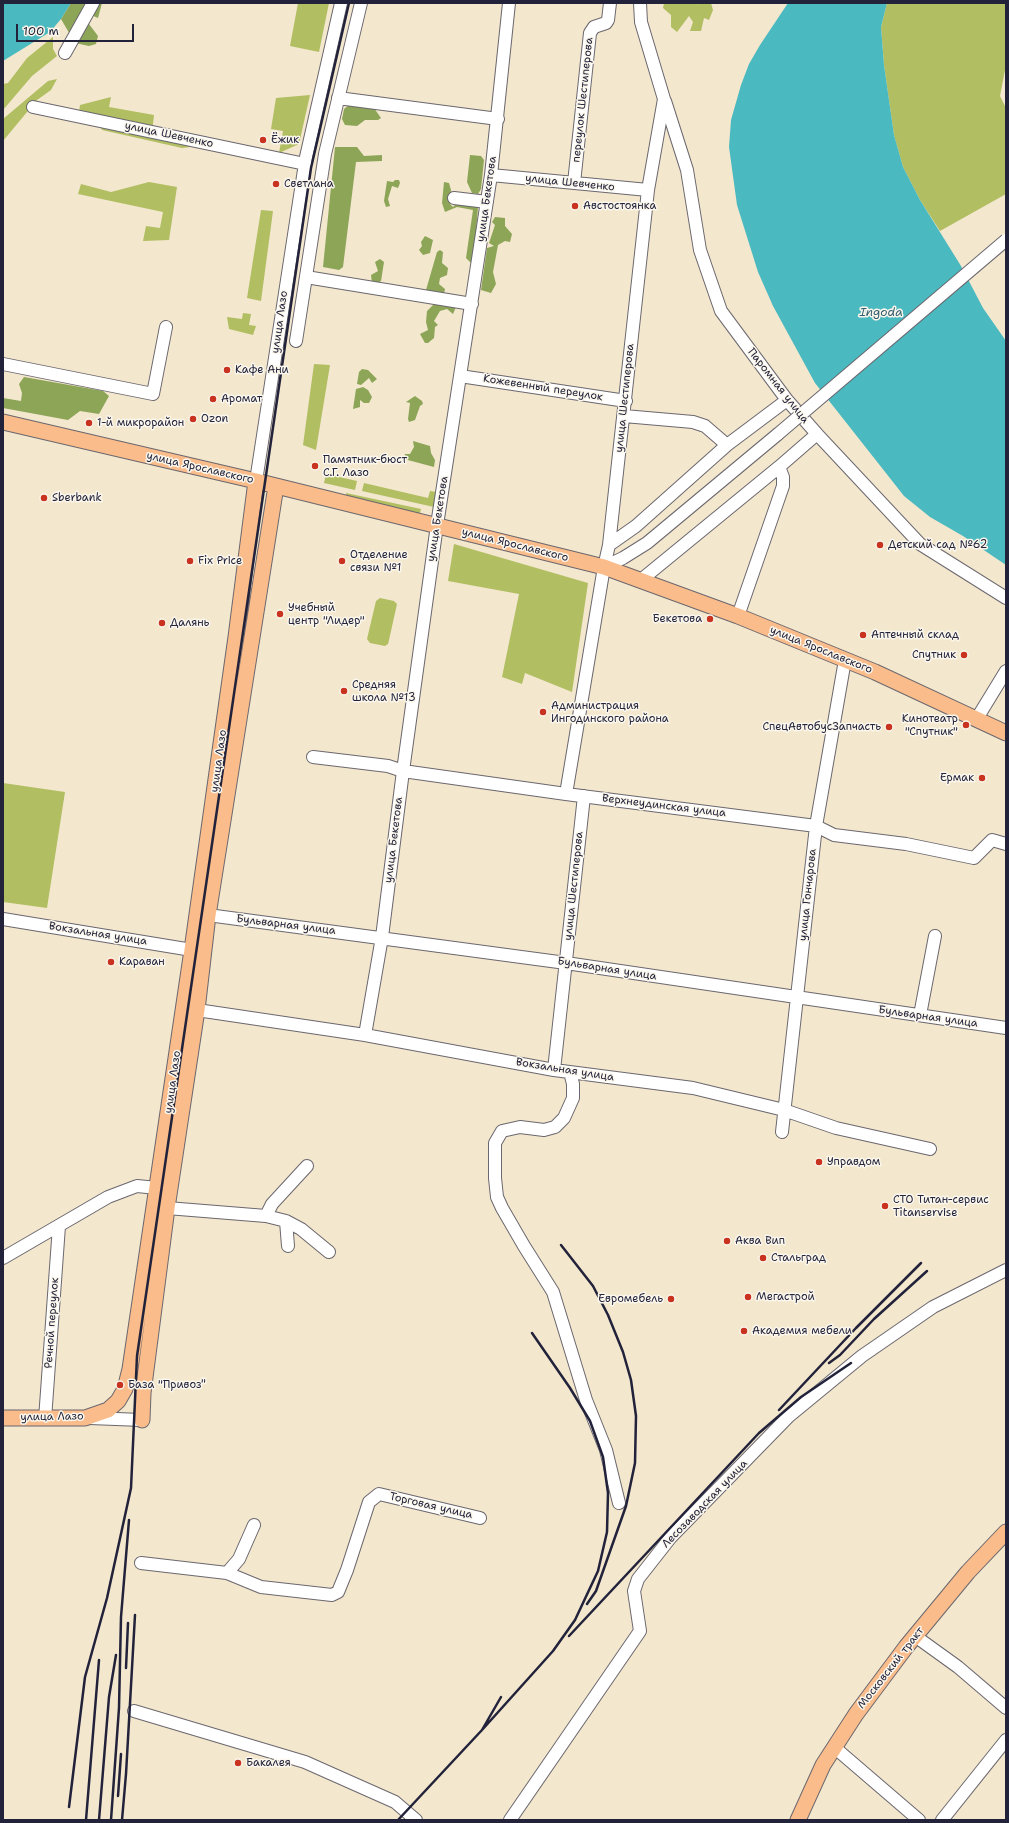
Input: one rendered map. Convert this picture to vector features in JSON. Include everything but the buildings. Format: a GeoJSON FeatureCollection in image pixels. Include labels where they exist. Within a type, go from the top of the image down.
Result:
{"type":"FeatureCollection","features":[{"type":"Feature","properties":{"kind":"main road","name":"улица Ярославского"},"geometry":{"type":"LineString","coordinates":[[3,422],[256,481],[604,567],[738,616],[845,660],[1006,733]]}},
{"type":"Feature","properties":{"kind":"main road","name":"улица Лазо"},"geometry":{"type":"LineString","coordinates":[[3,1418],[85,1418],[108,1410],[118,1401],[125,1389],[130,1369],[192,950],[236,637],[256,481]]}},
{"type":"Feature","properties":{"kind":"main road","name":"улица Лазо"},"geometry":{"type":"LineString","coordinates":[[142,1420],[143,1393],[167,1208],[197,1010],[208,915],[276,486]]}},
{"type":"Feature","properties":{"kind":"main road","name":"Московский тракт"},"geometry":{"type":"LineString","coordinates":[[798,1820],[823,1765],[856,1714],[915,1636],[968,1572],[1006,1532]]}},
{"type":"Feature","properties":{"kind":"street"},"geometry":{"type":"LineString","coordinates":[[65,53],[92,3]]}},
{"type":"Feature","properties":{"kind":"street","name":"улица Лазо"},"geometry":{"type":"LineString","coordinates":[[256,481],[305,164],[341,3]]}},
{"type":"Feature","properties":{"kind":"street"},"geometry":{"type":"LineString","coordinates":[[296,341],[325,154],[361,3]]}},
{"type":"Feature","properties":{"kind":"street","name":"улица Бекетова"},"geometry":{"type":"LineString","coordinates":[[365,1035],[382,937],[402,771],[436,525],[472,304],[491,175],[498,119],[508,3]]}},
{"type":"Feature","properties":{"kind":"street","name":"переулок Шестиперова"},"geometry":{"type":"LineString","coordinates":[[574,183],[590,32],[594,27],[606,23],[608,20],[610,3]]}},
{"type":"Feature","properties":{"kind":"street","name":"улица Шестиперова"},"geometry":{"type":"LineString","coordinates":[[566,794],[609,545],[648,190],[664,99],[641,22],[640,3]]}},
{"type":"Feature","properties":{"kind":"street"},"geometry":{"type":"LineString","coordinates":[[338,98],[498,119]]}},
{"type":"Feature","properties":{"kind":"street","name":"Паромная улица"},"geometry":{"type":"LineString","coordinates":[[664,99],[687,170],[700,250],[722,311],[787,400],[920,544],[1006,598]]}},
{"type":"Feature","properties":{"kind":"street","name":"улица Шевченко"},"geometry":{"type":"LineString","coordinates":[[33,107],[305,164]]}},
{"type":"Feature","properties":{"kind":"street","name":"улица Шевченко"},"geometry":{"type":"LineString","coordinates":[[491,175],[648,190]]}},
{"type":"Feature","properties":{"kind":"street"},"geometry":{"type":"LineString","coordinates":[[454,198],[487,202]]}},
{"type":"Feature","properties":{"kind":"street"},"geometry":{"type":"LineString","coordinates":[[604,567],[623,558],[647,543],[1006,240]]}},
{"type":"Feature","properties":{"kind":"street"},"geometry":{"type":"LineString","coordinates":[[306,277],[472,304]]}},
{"type":"Feature","properties":{"kind":"street"},"geometry":{"type":"LineString","coordinates":[[3,364],[153,394],[166,327]]}},
{"type":"Feature","properties":{"kind":"street","name":"Кожевенный переулок"},"geometry":{"type":"LineString","coordinates":[[460,376],[626,401]]}},
{"type":"Feature","properties":{"kind":"street"},"geometry":{"type":"LineString","coordinates":[[609,545],[636,526],[727,445],[787,400]]}},
{"type":"Feature","properties":{"kind":"street"},"geometry":{"type":"LineString","coordinates":[[624,416],[693,422],[705,426],[727,445]]}},
{"type":"Feature","properties":{"kind":"street"},"geometry":{"type":"LineString","coordinates":[[641,580],[817,434]]}},
{"type":"Feature","properties":{"kind":"street"},"geometry":{"type":"LineString","coordinates":[[738,616],[783,486],[783,477],[778,467]]}},
{"type":"Feature","properties":{"kind":"street","name":"улица Гончарова"},"geometry":{"type":"LineString","coordinates":[[782,1132],[816,826],[845,660]]}},
{"type":"Feature","properties":{"kind":"street"},"geometry":{"type":"LineString","coordinates":[[976,720],[1006,671]]}},
{"type":"Feature","properties":{"kind":"street","name":"Верхнеудинская улица"},"geometry":{"type":"LineString","coordinates":[[313,757],[388,766],[402,771],[566,794],[816,826],[834,835],[906,844],[974,858],[992,840],[1006,844]]}},
{"type":"Feature","properties":{"kind":"street","name":"улица Шестиперова"},"geometry":{"type":"LineString","coordinates":[[554,1070],[584,796]]}},
{"type":"Feature","properties":{"kind":"street","name":"Бульварная улица"},"geometry":{"type":"LineString","coordinates":[[208,915],[382,937],[566,963],[1006,1028]]}},
{"type":"Feature","properties":{"kind":"street","name":"Вокзальная улица"},"geometry":{"type":"LineString","coordinates":[[3,919],[192,950]]}},
{"type":"Feature","properties":{"kind":"street"},"geometry":{"type":"LineString","coordinates":[[920,1015],[934,936]]}},
{"type":"Feature","properties":{"kind":"street","name":"Вокзальная улица"},"geometry":{"type":"LineString","coordinates":[[197,1010],[365,1035],[554,1070],[693,1088],[784,1110],[836,1128],[930,1149]]}},
{"type":"Feature","properties":{"kind":"street"},"geometry":{"type":"LineString","coordinates":[[570,1072],[574,1084],[573,1098],[564,1118],[555,1127],[544,1130],[520,1127],[502,1131],[495,1143],[495,1178],[497,1197],[524,1246],[554,1292],[586,1400],[606,1450],[619,1503]]}},
{"type":"Feature","properties":{"kind":"street"},"geometry":{"type":"LineString","coordinates":[[266,1216],[272,1204],[307,1166]]}},
{"type":"Feature","properties":{"kind":"street"},"geometry":{"type":"LineString","coordinates":[[3,1258],[115,1195],[137,1186],[157,1188]]}},
{"type":"Feature","properties":{"kind":"street"},"geometry":{"type":"LineString","coordinates":[[167,1208],[266,1216],[286,1221],[301,1229],[328,1252]]}},
{"type":"Feature","properties":{"kind":"street"},"geometry":{"type":"LineString","coordinates":[[286,1221],[288,1246]]}},
{"type":"Feature","properties":{"kind":"street","name":"Речной переулок"},"geometry":{"type":"LineString","coordinates":[[45,1419],[59,1226]]}},
{"type":"Feature","properties":{"kind":"street","name":"Лесозаводская улица"},"geometry":{"type":"LineString","coordinates":[[510,1820],[640,1631],[634,1591],[638,1579],[671,1537],[734,1475],[789,1416],[862,1356],[933,1307],[1006,1270]]}},
{"type":"Feature","properties":{"kind":"street"},"geometry":{"type":"LineString","coordinates":[[85,1418],[142,1420]]}},
{"type":"Feature","properties":{"kind":"street","name":"Торговая улица"},"geometry":{"type":"LineString","coordinates":[[141,1563],[227,1573],[261,1587],[332,1595],[338,1592],[347,1570],[369,1502],[379,1494],[480,1518]]}},
{"type":"Feature","properties":{"kind":"street"},"geometry":{"type":"LineString","coordinates":[[227,1573],[239,1559],[254,1525]]}},
{"type":"Feature","properties":{"kind":"street"},"geometry":{"type":"LineString","coordinates":[[915,1636],[958,1667],[1006,1708]]}},
{"type":"Feature","properties":{"kind":"street"},"geometry":{"type":"LineString","coordinates":[[134,1711],[304,1762],[395,1802],[416,1820]]}},
{"type":"Feature","properties":{"kind":"street"},"geometry":{"type":"LineString","coordinates":[[942,1820],[1006,1740]]}},
{"type":"Feature","properties":{"kind":"street"},"geometry":{"type":"LineString","coordinates":[[834,1747],[919,1820]]}},
{"type":"Feature","properties":{"kind":"green space"},"geometry":{"type":"Polygon","coordinates":[[[71,3],[102,3],[98,18],[91,15],[89,24],[98,36],[96,44],[89,46],[75,43],[61,19],[71,3]]]}},
{"type":"Feature","properties":{"kind":"green space"},"geometry":{"type":"Polygon","coordinates":[[[298,3],[329,3],[319,52],[290,46],[298,3]]]}},
{"type":"Feature","properties":{"kind":"green space"},"geometry":{"type":"Polygon","coordinates":[[[664,3],[698,3],[697,5],[699,3],[711,3],[713,10],[709,20],[704,18],[701,31],[690,31],[693,22],[689,16],[677,32],[671,27],[671,15],[663,8],[664,3]]]}},
{"type":"Feature","properties":{"kind":"green space"},"geometry":{"type":"Polygon","coordinates":[[[887,3],[1006,3],[1006,65],[1000,96],[1006,108],[1006,194],[940,231],[920,200],[903,167],[894,135],[884,65],[881,27],[887,3]]]}},
{"type":"Feature","properties":{"kind":"green space"},"geometry":{"type":"Polygon","coordinates":[[[53,37],[53,49],[57,56],[32,76],[3,110],[3,84],[8,83],[27,58],[53,37]]]}},
{"type":"Feature","properties":{"kind":"green space"},"geometry":{"type":"Polygon","coordinates":[[[57,79],[51,90],[37,100],[3,141],[3,119],[48,81],[57,79]]]}},
{"type":"Feature","properties":{"kind":"green space"},"geometry":{"type":"Polygon","coordinates":[[[310,95],[299,144],[279,153],[283,131],[271,129],[276,98],[310,95]]]}},
{"type":"Feature","properties":{"kind":"green space"},"geometry":{"type":"Polygon","coordinates":[[[111,97],[109,107],[154,115],[152,133],[189,135],[190,147],[182,148],[102,130],[94,114],[79,112],[80,105],[111,97]]]}},
{"type":"Feature","properties":{"kind":"green space"},"geometry":{"type":"Polygon","coordinates":[[[350,104],[374,108],[381,118],[378,120],[365,120],[357,126],[345,125],[342,119],[344,109],[350,104]]]}},
{"type":"Feature","properties":{"kind":"green space"},"geometry":{"type":"Polygon","coordinates":[[[335,147],[357,147],[364,156],[382,155],[382,161],[356,162],[343,267],[339,270],[323,267],[335,147]]]}},
{"type":"Feature","properties":{"kind":"green space"},"geometry":{"type":"Polygon","coordinates":[[[470,155],[481,156],[484,160],[481,189],[478,194],[472,193],[467,182],[470,155]]]}},
{"type":"Feature","properties":{"kind":"green space"},"geometry":{"type":"Polygon","coordinates":[[[395,180],[399,180],[400,183],[398,188],[392,186],[388,199],[390,206],[386,207],[384,201],[387,181],[393,182],[395,180]]]}},
{"type":"Feature","properties":{"kind":"green space"},"geometry":{"type":"Polygon","coordinates":[[[149,182],[177,187],[169,240],[143,241],[146,226],[160,228],[163,212],[78,194],[81,184],[111,192],[149,182]]]}},
{"type":"Feature","properties":{"kind":"green space"},"geometry":{"type":"Polygon","coordinates":[[[444,182],[449,183],[451,190],[450,204],[453,207],[459,201],[478,207],[476,232],[478,242],[472,264],[466,258],[473,210],[457,207],[445,212],[442,203],[444,182]]]}},
{"type":"Feature","properties":{"kind":"green space"},"geometry":{"type":"Polygon","coordinates":[[[261,210],[273,211],[261,301],[247,298],[261,210]]]}},
{"type":"Feature","properties":{"kind":"green space"},"geometry":{"type":"Polygon","coordinates":[[[495,217],[505,218],[505,226],[512,234],[510,242],[505,241],[498,245],[493,272],[496,284],[491,293],[481,290],[487,248],[494,246],[489,243],[495,225],[492,222],[495,217]]]}},
{"type":"Feature","properties":{"kind":"green space"},"geometry":{"type":"Polygon","coordinates":[[[425,236],[433,240],[430,253],[423,255],[419,250],[422,246],[421,242],[425,236]]]}},
{"type":"Feature","properties":{"kind":"green space"},"geometry":{"type":"Polygon","coordinates":[[[440,250],[443,252],[442,263],[448,268],[447,275],[440,278],[439,284],[445,289],[444,294],[435,291],[430,294],[426,290],[437,252],[440,250]]]}},
{"type":"Feature","properties":{"kind":"green space"},"geometry":{"type":"Polygon","coordinates":[[[380,259],[384,262],[381,281],[376,284],[372,283],[371,275],[378,271],[375,262],[380,259]]]}},
{"type":"Feature","properties":{"kind":"green space"},"geometry":{"type":"Polygon","coordinates":[[[437,301],[456,307],[453,314],[447,309],[440,311],[434,321],[438,325],[435,327],[434,338],[428,343],[425,343],[420,334],[428,330],[426,322],[427,311],[437,301]]]}},
{"type":"Feature","properties":{"kind":"green space"},"geometry":{"type":"Polygon","coordinates":[[[243,313],[251,314],[249,325],[256,326],[253,335],[229,329],[227,317],[242,319],[243,313]]]}},
{"type":"Feature","properties":{"kind":"green space"},"geometry":{"type":"Polygon","coordinates":[[[314,364],[330,365],[316,450],[303,445],[314,364]]]}},
{"type":"Feature","properties":{"kind":"green space"},"geometry":{"type":"Polygon","coordinates":[[[362,369],[368,370],[377,379],[372,383],[369,378],[361,385],[357,384],[359,372],[362,369]]]}},
{"type":"Feature","properties":{"kind":"green space"},"geometry":{"type":"Polygon","coordinates":[[[24,377],[103,391],[109,396],[99,414],[80,411],[68,420],[3,408],[3,398],[21,401],[22,393],[19,384],[24,377]]]}},
{"type":"Feature","properties":{"kind":"green space"},"geometry":{"type":"Polygon","coordinates":[[[363,387],[368,390],[372,397],[369,403],[364,403],[360,400],[360,407],[353,409],[356,389],[363,387]]]}},
{"type":"Feature","properties":{"kind":"green space"},"geometry":{"type":"Polygon","coordinates":[[[415,396],[422,401],[423,404],[420,406],[415,420],[409,422],[410,403],[406,402],[415,396]]]}},
{"type":"Feature","properties":{"kind":"green space"},"geometry":{"type":"Polygon","coordinates":[[[413,441],[430,446],[431,453],[435,460],[434,467],[404,459],[405,454],[410,454],[414,447],[413,441]]]}},
{"type":"Feature","properties":{"kind":"green space"},"geometry":{"type":"Polygon","coordinates":[[[326,474],[357,481],[355,490],[324,483],[326,474]]]}},
{"type":"Feature","properties":{"kind":"green space"},"geometry":{"type":"Polygon","coordinates":[[[364,483],[428,498],[430,491],[437,492],[434,507],[362,491],[364,483]]]}},
{"type":"Feature","properties":{"kind":"green space"},"geometry":{"type":"Polygon","coordinates":[[[346,493],[421,509],[419,517],[346,496],[346,493]]]}},
{"type":"Feature","properties":{"kind":"green space"},"geometry":{"type":"Polygon","coordinates":[[[454,544],[588,583],[572,692],[525,673],[522,684],[502,677],[519,594],[448,581],[454,544]]]}},
{"type":"Feature","properties":{"kind":"green space"},"geometry":{"type":"Polygon","coordinates":[[[380,598],[394,601],[397,604],[388,644],[385,646],[370,643],[367,639],[376,601],[380,598]]]}},
{"type":"Feature","properties":{"kind":"green space"},"geometry":{"type":"Polygon","coordinates":[[[3,783],[65,792],[47,908],[3,902],[3,783]]]}},
{"type":"Feature","properties":{"kind":"water"},"geometry":{"type":"Polygon","coordinates":[[[3,3],[71,3],[61,19],[50,32],[3,61],[3,3]]]}},
{"type":"Feature","properties":{"kind":"water","name":"Ingoda"},"geometry":{"type":"Polygon","coordinates":[[[788,3],[887,3],[881,27],[884,65],[894,135],[903,167],[920,200],[961,266],[983,308],[1006,341],[1006,565],[963,536],[930,517],[904,496],[815,383],[773,306],[758,272],[737,205],[729,147],[731,120],[749,64],[788,3]]]}},
{"type":"Feature","properties":{"kind":"railway"},"geometry":{"type":"LineString","coordinates":[[69,1807],[85,1677],[107,1598],[131,1488],[137,1356],[311,168],[349,3]]}},
{"type":"Feature","properties":{"kind":"railway"},"geometry":{"type":"LineString","coordinates":[[561,1245],[593,1286],[608,1315],[623,1352],[631,1380],[636,1416],[635,1463],[626,1506],[596,1591],[587,1604]]}},
{"type":"Feature","properties":{"kind":"railway"},"geometry":{"type":"LineString","coordinates":[[779,1410],[856,1328],[921,1263]]}},
{"type":"Feature","properties":{"kind":"railway"},"geometry":{"type":"LineString","coordinates":[[829,1363],[840,1355],[874,1319],[927,1271]]}},
{"type":"Feature","properties":{"kind":"railway"},"geometry":{"type":"LineString","coordinates":[[482,1730],[553,1651],[575,1620],[598,1571],[607,1532],[608,1493],[603,1457],[590,1421],[570,1388],[532,1333]]}},
{"type":"Feature","properties":{"kind":"railway"},"geometry":{"type":"LineString","coordinates":[[569,1636],[759,1433],[801,1397],[851,1363]]}},
{"type":"Feature","properties":{"kind":"railway"},"geometry":{"type":"LineString","coordinates":[[111,1820],[119,1708],[121,1617],[129,1520]]}},
{"type":"Feature","properties":{"kind":"railway"},"geometry":{"type":"LineString","coordinates":[[122,1820],[135,1615]]}},
{"type":"Feature","properties":{"kind":"railway"},"geometry":{"type":"LineString","coordinates":[[126,1668],[128,1623]]}},
{"type":"Feature","properties":{"kind":"railway"},"geometry":{"type":"LineString","coordinates":[[99,1820],[109,1697],[116,1655]]}},
{"type":"Feature","properties":{"kind":"railway"},"geometry":{"type":"LineString","coordinates":[[86,1820],[99,1660]]}},
{"type":"Feature","properties":{"kind":"railway"},"geometry":{"type":"LineString","coordinates":[[398,1820],[482,1730],[501,1697]]}},
{"type":"Feature","properties":{"kind":"railway"},"geometry":{"type":"LineString","coordinates":[[118,1796],[121,1754]]}},
{"type":"Feature","properties":{"kind":"place","name":"Ёжик"},"geometry":{"type":"Point","coordinates":[263,140]}},
{"type":"Feature","properties":{"kind":"place","name":"Светлана"},"geometry":{"type":"Point","coordinates":[276,184]}},
{"type":"Feature","properties":{"kind":"place","name":"Австостоянка"},"geometry":{"type":"Point","coordinates":[575,206]}},
{"type":"Feature","properties":{"kind":"place","name":"Кафе Ани"},"geometry":{"type":"Point","coordinates":[227,370]}},
{"type":"Feature","properties":{"kind":"place","name":"Аромат"},"geometry":{"type":"Point","coordinates":[213,399]}},
{"type":"Feature","properties":{"kind":"place","name":"Ozon"},"geometry":{"type":"Point","coordinates":[193,419]}},
{"type":"Feature","properties":{"kind":"place","name":"1-й микрорайон"},"geometry":{"type":"Point","coordinates":[89,423]}},
{"type":"Feature","properties":{"kind":"place","name":"Памятник-бюст С.Г. Лазо"},"geometry":{"type":"Point","coordinates":[315,466]}},
{"type":"Feature","properties":{"kind":"place","name":"Sberbank"},"geometry":{"type":"Point","coordinates":[44,498]}},
{"type":"Feature","properties":{"kind":"place","name":"Детский сад №62"},"geometry":{"type":"Point","coordinates":[880,545]}},
{"type":"Feature","properties":{"kind":"place","name":"Fix Price"},"geometry":{"type":"Point","coordinates":[190,561]}},
{"type":"Feature","properties":{"kind":"place","name":"Отделение связи №1"},"geometry":{"type":"Point","coordinates":[342,561]}},
{"type":"Feature","properties":{"kind":"place","name":"Учебный центр \"Лидер\""},"geometry":{"type":"Point","coordinates":[280,614]}},
{"type":"Feature","properties":{"kind":"place","name":"Бекетова"},"geometry":{"type":"Point","coordinates":[710,619]}},
{"type":"Feature","properties":{"kind":"place","name":"Далянь"},"geometry":{"type":"Point","coordinates":[162,623]}},
{"type":"Feature","properties":{"kind":"place","name":"Аптечный склад"},"geometry":{"type":"Point","coordinates":[863,635]}},
{"type":"Feature","properties":{"kind":"place","name":"Спутник"},"geometry":{"type":"Point","coordinates":[964,655]}},
{"type":"Feature","properties":{"kind":"place","name":"Средняя школа №13"},"geometry":{"type":"Point","coordinates":[344,691]}},
{"type":"Feature","properties":{"kind":"place","name":"Администрация Ингодинского района"},"geometry":{"type":"Point","coordinates":[543,712]}},
{"type":"Feature","properties":{"kind":"place","name":"Кинотеатр \"Спутник\""},"geometry":{"type":"Point","coordinates":[966,725]}},
{"type":"Feature","properties":{"kind":"place","name":"СпецАвтобусЗапчасть"},"geometry":{"type":"Point","coordinates":[889,727]}},
{"type":"Feature","properties":{"kind":"place","name":"Ермак"},"geometry":{"type":"Point","coordinates":[982,778]}},
{"type":"Feature","properties":{"kind":"place","name":"Караван"},"geometry":{"type":"Point","coordinates":[111,962]}},
{"type":"Feature","properties":{"kind":"place","name":"Управдом"},"geometry":{"type":"Point","coordinates":[819,1162]}},
{"type":"Feature","properties":{"kind":"place","name":"СТО Титан-сервис Titanservise"},"geometry":{"type":"Point","coordinates":[885,1206]}},
{"type":"Feature","properties":{"kind":"place","name":"Аква Вип"},"geometry":{"type":"Point","coordinates":[727,1241]}},
{"type":"Feature","properties":{"kind":"place","name":"Стальград"},"geometry":{"type":"Point","coordinates":[763,1258]}},
{"type":"Feature","properties":{"kind":"place","name":"Мегастрой"},"geometry":{"type":"Point","coordinates":[748,1297]}},
{"type":"Feature","properties":{"kind":"place","name":"Евромебель"},"geometry":{"type":"Point","coordinates":[671,1299]}},
{"type":"Feature","properties":{"kind":"place","name":"Академия мебели"},"geometry":{"type":"Point","coordinates":[744,1331]}},
{"type":"Feature","properties":{"kind":"place","name":"База \"Привоз\""},"geometry":{"type":"Point","coordinates":[120,1385]}},
{"type":"Feature","properties":{"kind":"place","name":"Бакалея"},"geometry":{"type":"Point","coordinates":[238,1763]}}]}
